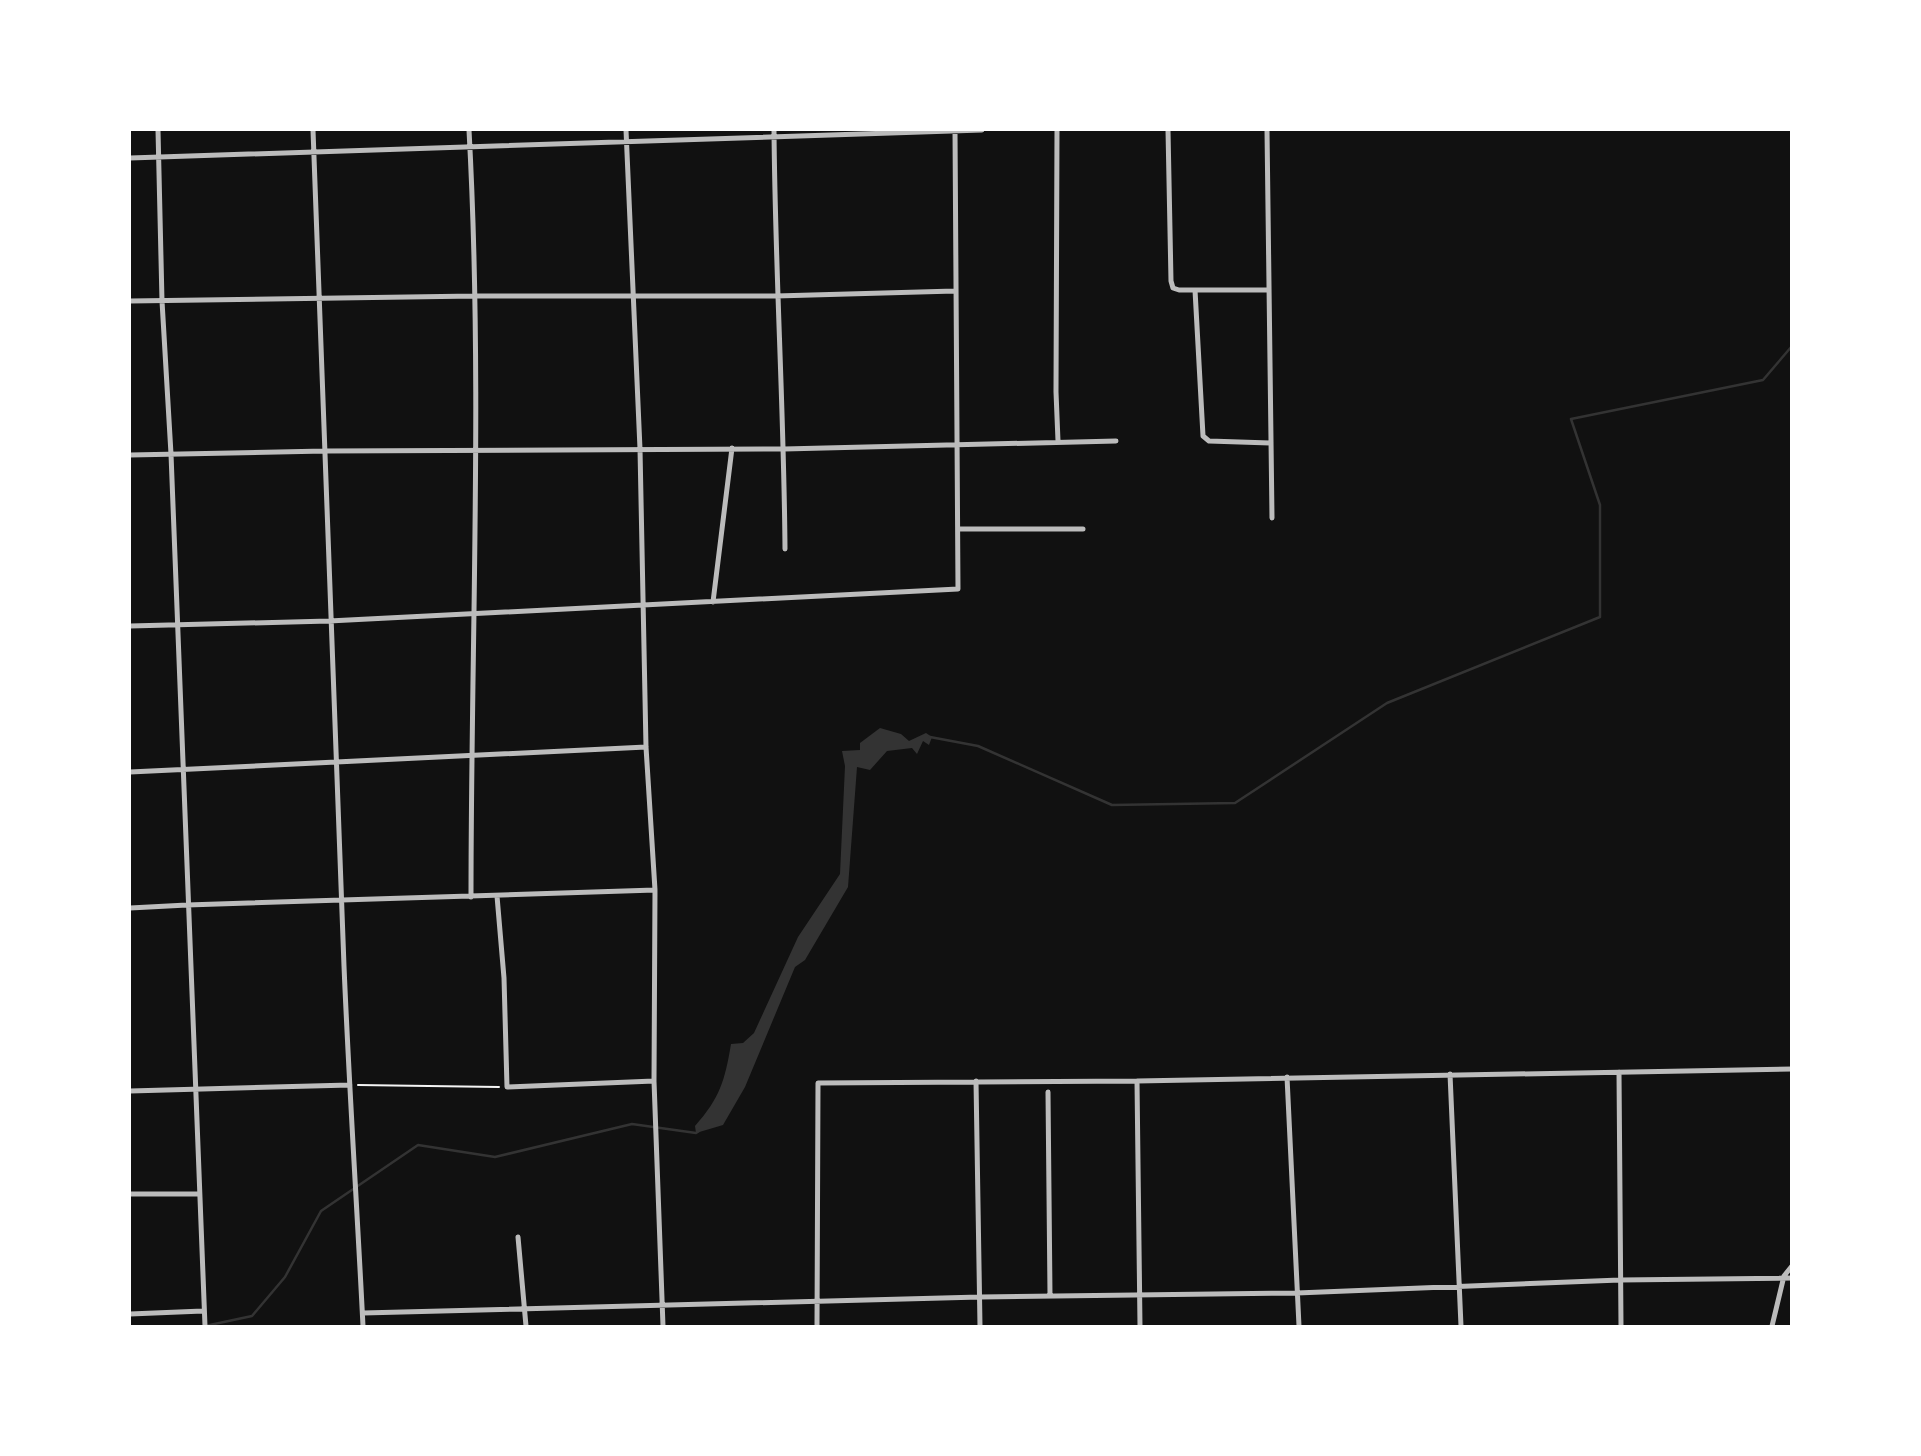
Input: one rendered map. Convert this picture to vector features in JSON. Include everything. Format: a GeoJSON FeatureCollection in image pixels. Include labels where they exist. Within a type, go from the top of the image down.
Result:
{"type":"FeatureCollection","features":[{"type":"Feature","properties":{"kind":"street"},"geometry":{"type":"LineString","coordinates":[[158,130],[162,301],[171,454],[205,1326]]}},
{"type":"Feature","properties":{"kind":"street"},"geometry":{"type":"LineString","coordinates":[[313,130],[329,621],[363,1326]]}},
{"type":"Feature","properties":{"kind":"street"},"geometry":{"type":"LineString","coordinates":[[469,130],[475,296],[471,897]]}},
{"type":"Feature","properties":{"kind":"street"},"geometry":{"type":"LineString","coordinates":[[626,130],[639,449],[646,747],[655,890],[654,1081],[663,1326]]}},
{"type":"Feature","properties":{"kind":"street"},"geometry":{"type":"LineString","coordinates":[[130,626],[329,621],[958,589],[955,130]]}},
{"type":"Feature","properties":{"kind":"street"},"geometry":{"type":"LineString","coordinates":[[130,158],[774,133],[982,130]]}},
{"type":"Feature","properties":{"kind":"street"},"geometry":{"type":"LineString","coordinates":[[1057,130],[1058,441]]}},
{"type":"Feature","properties":{"kind":"street"},"geometry":{"type":"LineString","coordinates":[[1168,130],[1171,281],[1175,289],[1269,290]]}},
{"type":"Feature","properties":{"kind":"street"},"geometry":{"type":"LineString","coordinates":[[1268,130],[1272,518]]}},
{"type":"Feature","properties":{"kind":"street"},"geometry":{"type":"LineString","coordinates":[[774,133],[776,296],[784,449],[785,549]]}},
{"type":"Feature","properties":{"kind":"street"},"geometry":{"type":"LineString","coordinates":[[1195,290],[1202,432],[1209,441],[1270,443]]}},
{"type":"Feature","properties":{"kind":"street"},"geometry":{"type":"LineString","coordinates":[[130,301],[475,296],[776,296],[955,291]]}},
{"type":"Feature","properties":{"kind":"street"},"geometry":{"type":"LineString","coordinates":[[130,455],[325,451],[784,449],[1116,441]]}},
{"type":"Feature","properties":{"kind":"street"},"geometry":{"type":"LineString","coordinates":[[713,601],[732,448]]}},
{"type":"Feature","properties":{"kind":"street"},"geometry":{"type":"LineString","coordinates":[[958,529],[1083,529]]}},
{"type":"Feature","properties":{"kind":"street"},"geometry":{"type":"LineString","coordinates":[[130,772],[646,747]]}},
{"type":"Feature","properties":{"kind":"street"},"geometry":{"type":"LineString","coordinates":[[130,908],[655,890]]}},
{"type":"Feature","properties":{"kind":"street"},"geometry":{"type":"LineString","coordinates":[[497,896],[504,978],[507,1087],[654,1081]]}},
{"type":"Feature","properties":{"kind":"street"},"geometry":{"type":"LineString","coordinates":[[817,1326],[818,1083],[1137,1081],[1791,1069]]}},
{"type":"Feature","properties":{"kind":"street"},"geometry":{"type":"LineString","coordinates":[[1619,1072],[1621,1326]]}},
{"type":"Feature","properties":{"kind":"street"},"geometry":{"type":"LineString","coordinates":[[1450,1074],[1461,1326]]}},
{"type":"Feature","properties":{"kind":"street"},"geometry":{"type":"LineString","coordinates":[[1287,1077],[1299,1326]]}},
{"type":"Feature","properties":{"kind":"street"},"geometry":{"type":"LineString","coordinates":[[1137,1081],[1140,1326]]}},
{"type":"Feature","properties":{"kind":"street"},"geometry":{"type":"LineString","coordinates":[[976,1082],[980,1326]]}},
{"type":"Feature","properties":{"kind":"street"},"geometry":{"type":"LineString","coordinates":[[130,1091],[350,1085]]}},
{"type":"Feature","properties":{"kind":"street"},"geometry":{"type":"LineString","coordinates":[[1048,1092],[1051,1295]]}},
{"type":"Feature","properties":{"kind":"street"},"geometry":{"type":"LineString","coordinates":[[130,1194],[198,1194]]}},
{"type":"Feature","properties":{"kind":"street"},"geometry":{"type":"LineString","coordinates":[[518,1237],[526,1326]]}},
{"type":"Feature","properties":{"kind":"street"},"geometry":{"type":"LineString","coordinates":[[1772,1326],[1784,1276],[1791,1266]]}},
{"type":"Feature","properties":{"kind":"street"},"geometry":{"type":"LineString","coordinates":[[363,1313],[1051,1295],[1297,1293],[1620,1280],[1791,1278]]}},
{"type":"Feature","properties":{"kind":"street"},"geometry":{"type":"LineString","coordinates":[[130,1314],[203,1311]]}},
{"type":"Feature","properties":{"kind":"path"},"geometry":{"type":"LineString","coordinates":[[350,1085],[507,1087]]}},
{"type":"Feature","properties":{"kind":"shaded area"},"geometry":{"type":"Polygon","coordinates":[[[880,728],[901,734],[909,741],[926,733],[932,737],[929,745],[923,741],[917,754],[912,748],[887,751],[870,770],[857,767],[848,887],[805,960],[795,967],[745,1087],[723,1125],[696,1133],[695,1126],[720,1088],[731,1044],[743,1043],[754,1033],[798,937],[840,874],[845,766],[842,751],[860,750],[860,743],[880,728]]]}},
{"type":"Feature","properties":{"kind":"waterway"},"geometry":{"type":"LineString","coordinates":[[930,737],[978,746],[1112,805],[1235,803],[1387,703],[1600,617],[1600,505],[1571,419],[1763,380],[1792,346]]}},
{"type":"Feature","properties":{"kind":"waterway"},"geometry":{"type":"LineString","coordinates":[[205,1326],[252,1316],[285,1277],[321,1211],[418,1145],[495,1157],[632,1124],[696,1133],[699,1131]]}}]}
